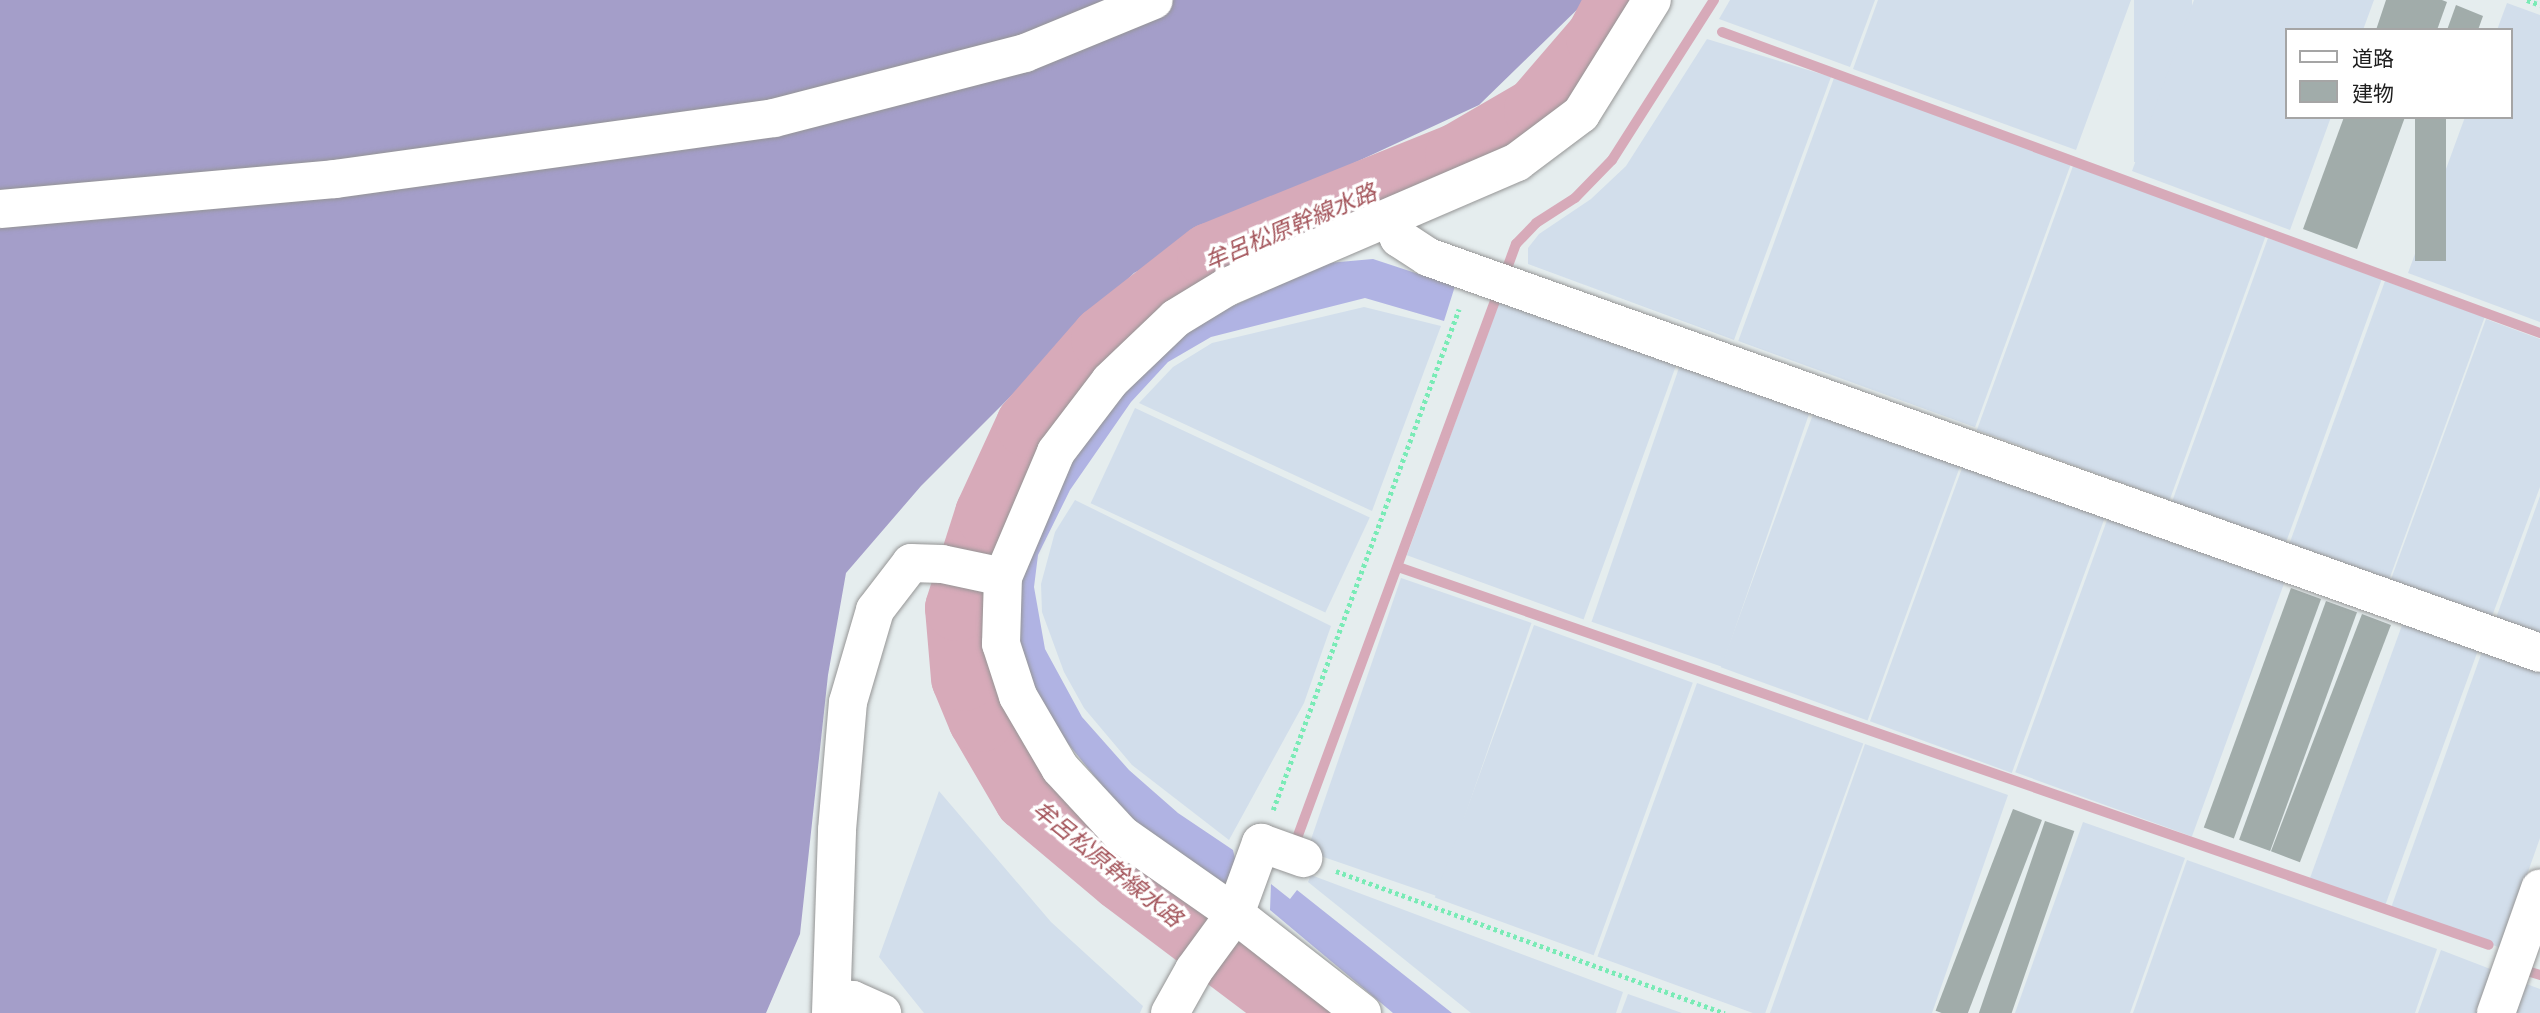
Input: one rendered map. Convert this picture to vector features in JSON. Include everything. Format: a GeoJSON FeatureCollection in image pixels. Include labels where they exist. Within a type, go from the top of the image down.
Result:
{"type":"FeatureCollection","features":[{"type":"Feature","properties":{"kind":"street"},"geometry":{"type":"LineString","coordinates":[[0,209],[335,179],[774,118],[1025,53],[1154,0]]}},
{"type":"Feature","properties":{"kind":"street"},"geometry":{"type":"LineString","coordinates":[[1362,1013],[1231,921],[1122,835],[1060,768],[1018,696],[1000,644],[995,575],[1056,452],[1110,382],[1176,318],[1227,287],[1517,162],[1581,114],[1652,0]]}},
{"type":"Feature","properties":{"kind":"street"},"geometry":{"type":"LineString","coordinates":[[1390,219],[1399,237],[1428,257],[1520,286],[2540,653]]}},
{"type":"Feature","properties":{"kind":"street"},"geometry":{"type":"LineString","coordinates":[[882,1013],[853,1000],[832,1006],[837,830],[848,702],[875,610],[911,563],[942,564],[995,575]]}},
{"type":"Feature","properties":{"kind":"street"},"geometry":{"type":"LineString","coordinates":[[1170,1013],[1194,970],[1280,850]]}},
{"type":"Feature","properties":{"kind":"street"},"geometry":{"type":"LineString","coordinates":[[2496,1013],[2540,889]]}},
{"type":"Feature","properties":{"kind":"path"},"geometry":{"type":"LineString","coordinates":[[2527,0],[2540,5]]}},
{"type":"Feature","properties":{"kind":"path"},"geometry":{"type":"LineString","coordinates":[[1477,272],[1280,850],[1725,1013]]}},
{"type":"Feature","properties":{"kind":"shaded area"},"geometry":{"type":"Polygon","coordinates":[[[0,0],[1587,0],[1479,105],[1268,203],[1134,273],[921,486],[846,573],[828,675],[800,934],[766,1013],[0,1013],[0,0]]]}},
{"type":"Feature","properties":{"kind":"shaded area"},"geometry":{"type":"Polygon","coordinates":[[[1730,0],[1875,0],[1850,67],[1719,19],[1730,0]]]}},
{"type":"Feature","properties":{"kind":"shaded area"},"geometry":{"type":"Polygon","coordinates":[[[1878,0],[2131,0],[2076,150],[1853,69],[1878,0]]]}},
{"type":"Feature","properties":{"kind":"shaded area"},"geometry":{"type":"Polygon","coordinates":[[[2134,0],[2192,0],[2192,162],[2134,162],[2134,0]]]}},
{"type":"Feature","properties":{"kind":"shaded area"},"geometry":{"type":"Polygon","coordinates":[[[2194,0],[2374,0],[2364,28],[2284,28],[2284,119],[2330,119],[2290,230],[2132,171],[2194,0]]]}},
{"type":"Feature","properties":{"kind":"shaded area"},"geometry":{"type":"Polygon","coordinates":[[[2507,3],[2540,15],[2540,322],[2408,273],[2464,119],[2512,119],[2512,28],[2498,28],[2507,3]]]}},
{"type":"Feature","properties":{"kind":"shaded area"},"geometry":{"type":"Polygon","coordinates":[[[1707,39],[1831,77],[1734,340],[1528,264],[1528,248],[1539,234],[1591,199],[1626,166],[1707,39]]]}},
{"type":"Feature","properties":{"kind":"shaded area"},"geometry":{"type":"Polygon","coordinates":[[[1834,78],[2071,164],[1975,427],[1738,341],[1834,78]]]}},
{"type":"Feature","properties":{"kind":"shaded area"},"geometry":{"type":"Polygon","coordinates":[[[2073,166],[2266,236],[2170,500],[1977,430],[2073,166]]]}},
{"type":"Feature","properties":{"kind":"shaded area"},"geometry":{"type":"Polygon","coordinates":[[[2268,238],[2382,279],[2286,543],[2172,502],[2268,238]]]}},
{"type":"Feature","properties":{"kind":"shaded area"},"geometry":{"type":"Polygon","coordinates":[[[1373,259],[1455,286],[1444,321],[1365,298],[1211,337],[1168,362],[1131,402],[1070,490],[1038,555],[1034,587],[1045,649],[1082,717],[1129,770],[1178,813],[1233,850],[1238,871],[1223,890],[1135,826],[1039,708],[1018,661],[1015,582],[1060,474],[1146,365],[1204,319],[1328,263],[1373,259]]]}},
{"type":"Feature","properties":{"kind":"shaded area"},"geometry":{"type":"Polygon","coordinates":[[[2385,281],[2485,317],[2388,581],[2289,545],[2385,281]]]}},
{"type":"Feature","properties":{"kind":"shaded area"},"geometry":{"type":"Polygon","coordinates":[[[1502,294],[1679,358],[1584,620],[1407,555],[1502,294]]]}},
{"type":"Feature","properties":{"kind":"shaded area"},"geometry":{"type":"Polygon","coordinates":[[[1364,307],[1441,326],[1372,511],[1139,403],[1173,367],[1212,343],[1364,307]]]}},
{"type":"Feature","properties":{"kind":"shaded area"},"geometry":{"type":"Polygon","coordinates":[[[2486,319],[2540,339],[2540,487],[2491,619],[2390,582],[2486,319]]]}},
{"type":"Feature","properties":{"kind":"shaded area"},"geometry":{"type":"Polygon","coordinates":[[[1682,359],[1812,404],[1722,667],[1591,622],[1682,359]]]}},
{"type":"Feature","properties":{"kind":"shaded area"},"geometry":{"type":"Polygon","coordinates":[[[1816,406],[1963,459],[1868,721],[1721,667],[1816,406]]]}},
{"type":"Feature","properties":{"kind":"shaded area"},"geometry":{"type":"Polygon","coordinates":[[[1135,408],[1370,517],[1325,613],[1091,503],[1135,408]]]}},
{"type":"Feature","properties":{"kind":"shaded area"},"geometry":{"type":"Polygon","coordinates":[[[1965,460],[2107,512],[2012,773],[1870,721],[1965,460]]]}},
{"type":"Feature","properties":{"kind":"shaded area"},"geometry":{"type":"Polygon","coordinates":[[[2540,496],[2540,637],[2495,621],[2540,496]]]}},
{"type":"Feature","properties":{"kind":"shaded area"},"geometry":{"type":"Polygon","coordinates":[[[1075,500],[1331,626],[1304,703],[1229,840],[1132,765],[1084,708],[1064,672],[1042,612],[1041,584],[1055,532],[1075,500]]]}},
{"type":"Feature","properties":{"kind":"shaded area"},"geometry":{"type":"Polygon","coordinates":[[[2110,512],[2287,576],[2192,837],[2015,772],[2110,512]]]}},
{"type":"Feature","properties":{"kind":"shaded area"},"geometry":{"type":"Polygon","coordinates":[[[1401,578],[1531,623],[1437,896],[1307,851],[1401,578]]]}},
{"type":"Feature","properties":{"kind":"shaded area"},"geometry":{"type":"Polygon","coordinates":[[[2405,617],[2480,644],[2385,907],[2310,879],[2405,617]]]}},
{"type":"Feature","properties":{"kind":"shaded area"},"geometry":{"type":"Polygon","coordinates":[[[1534,625],[1693,683],[1594,955],[1435,898],[1534,625]]]}},
{"type":"Feature","properties":{"kind":"shaded area"},"geometry":{"type":"Polygon","coordinates":[[[2484,646],[2540,666],[2540,838],[2501,948],[2391,908],[2484,646]]]}},
{"type":"Feature","properties":{"kind":"shaded area"},"geometry":{"type":"Polygon","coordinates":[[[1697,683],[1863,744],[1765,1013],[1753,1013],[1597,956],[1697,683]]]}},
{"type":"Feature","properties":{"kind":"shaded area"},"geometry":{"type":"Polygon","coordinates":[[[1865,744],[2008,795],[1932,1013],[1770,1013],[1865,744]]]}},
{"type":"Feature","properties":{"kind":"shaded area"},"geometry":{"type":"Polygon","coordinates":[[[939,791],[1051,922],[1143,1006],[1140,1013],[924,1013],[879,957],[939,791]]]}},
{"type":"Feature","properties":{"kind":"shaded area"},"geometry":{"type":"Polygon","coordinates":[[[2083,822],[2185,858],[2130,1013],[2015,1013],[2083,822]]]}},
{"type":"Feature","properties":{"kind":"shaded area"},"geometry":{"type":"Polygon","coordinates":[[[2187,860],[2437,949],[2415,1013],[2133,1013],[2187,860]]]}},
{"type":"Feature","properties":{"kind":"shaded area"},"geometry":{"type":"Polygon","coordinates":[[[1311,875],[1623,992],[1616,1013],[1471,1013],[1308,882],[1311,875]]]}},
{"type":"Feature","properties":{"kind":"shaded area"},"geometry":{"type":"Polygon","coordinates":[[[1271,884],[1290,899],[1297,890],[1452,1013],[1393,1013],[1270,910],[1271,884]]]}},
{"type":"Feature","properties":{"kind":"shaded area"},"geometry":{"type":"Polygon","coordinates":[[[2441,950],[2493,970],[2478,1013],[2418,1013],[2441,950]]]}},
{"type":"Feature","properties":{"kind":"shaded area"},"geometry":{"type":"Polygon","coordinates":[[[2521,982],[2540,989],[2540,1013],[2510,1013],[2521,982]]]}},
{"type":"Feature","properties":{"kind":"shaded area"},"geometry":{"type":"Polygon","coordinates":[[[1628,994],[1682,1013],[1621,1013],[1628,994]]]}},
{"type":"Feature","properties":{"kind":"building"},"geometry":{"type":"Polygon","coordinates":[[[2386,0],[2447,2],[2438,28],[2377,28],[2386,0]]]}},
{"type":"Feature","properties":{"kind":"building"},"geometry":{"type":"Polygon","coordinates":[[[2456,5],[2483,16],[2479,28],[2448,28],[2456,5]]]}},
{"type":"Feature","properties":{"kind":"building"},"geometry":{"type":"Polygon","coordinates":[[[2343,119],[2404,119],[2357,249],[2303,229],[2343,119]]]}},
{"type":"Feature","properties":{"kind":"building"},"geometry":{"type":"Polygon","coordinates":[[[2415,119],[2446,119],[2446,261],[2415,261],[2415,119]]]}},
{"type":"Feature","properties":{"kind":"building"},"geometry":{"type":"Polygon","coordinates":[[[2291,588],[2321,599],[2234,839],[2204,828],[2291,588]]]}},
{"type":"Feature","properties":{"kind":"building"},"geometry":{"type":"Polygon","coordinates":[[[2326,601],[2357,612],[2270,851],[2239,840],[2326,601]]]}},
{"type":"Feature","properties":{"kind":"building"},"geometry":{"type":"Polygon","coordinates":[[[2362,614],[2391,625],[2300,862],[2271,851],[2362,614]]]}},
{"type":"Feature","properties":{"kind":"building"},"geometry":{"type":"Polygon","coordinates":[[[2013,809],[2042,820],[1968,1013],[1936,1011],[2013,809]]]}},
{"type":"Feature","properties":{"kind":"building"},"geometry":{"type":"Polygon","coordinates":[[[2045,821],[2074,831],[2012,1013],[1979,1013],[2045,821]]]}},
{"type":"Feature","properties":{"kind":"waterway","name":"牟呂松原幹線水路"},"geometry":{"type":"LineString","coordinates":[[1301,1013],[1122,878],[1027,798],[981,719],[964,678],[958,608],[988,514],[1029,425],[1104,339],[1210,256],[1458,156],[1537,110],[1599,38],[1619,0]]}},
{"type":"Feature","properties":{"kind":"waterway"},"geometry":{"type":"LineString","coordinates":[[1293,849],[1516,244],[1536,223],[1575,198],[1612,160],[1714,0]]}},
{"type":"Feature","properties":{"kind":"waterway"},"geometry":{"type":"LineString","coordinates":[[1722,32],[2540,333]]}},
{"type":"Feature","properties":{"kind":"waterway"},"geometry":{"type":"LineString","coordinates":[[1401,568],[2489,945]]}},
{"type":"Feature","properties":{"kind":"waterway"},"geometry":{"type":"LineString","coordinates":[[2527,971],[2540,975]]}}]}
